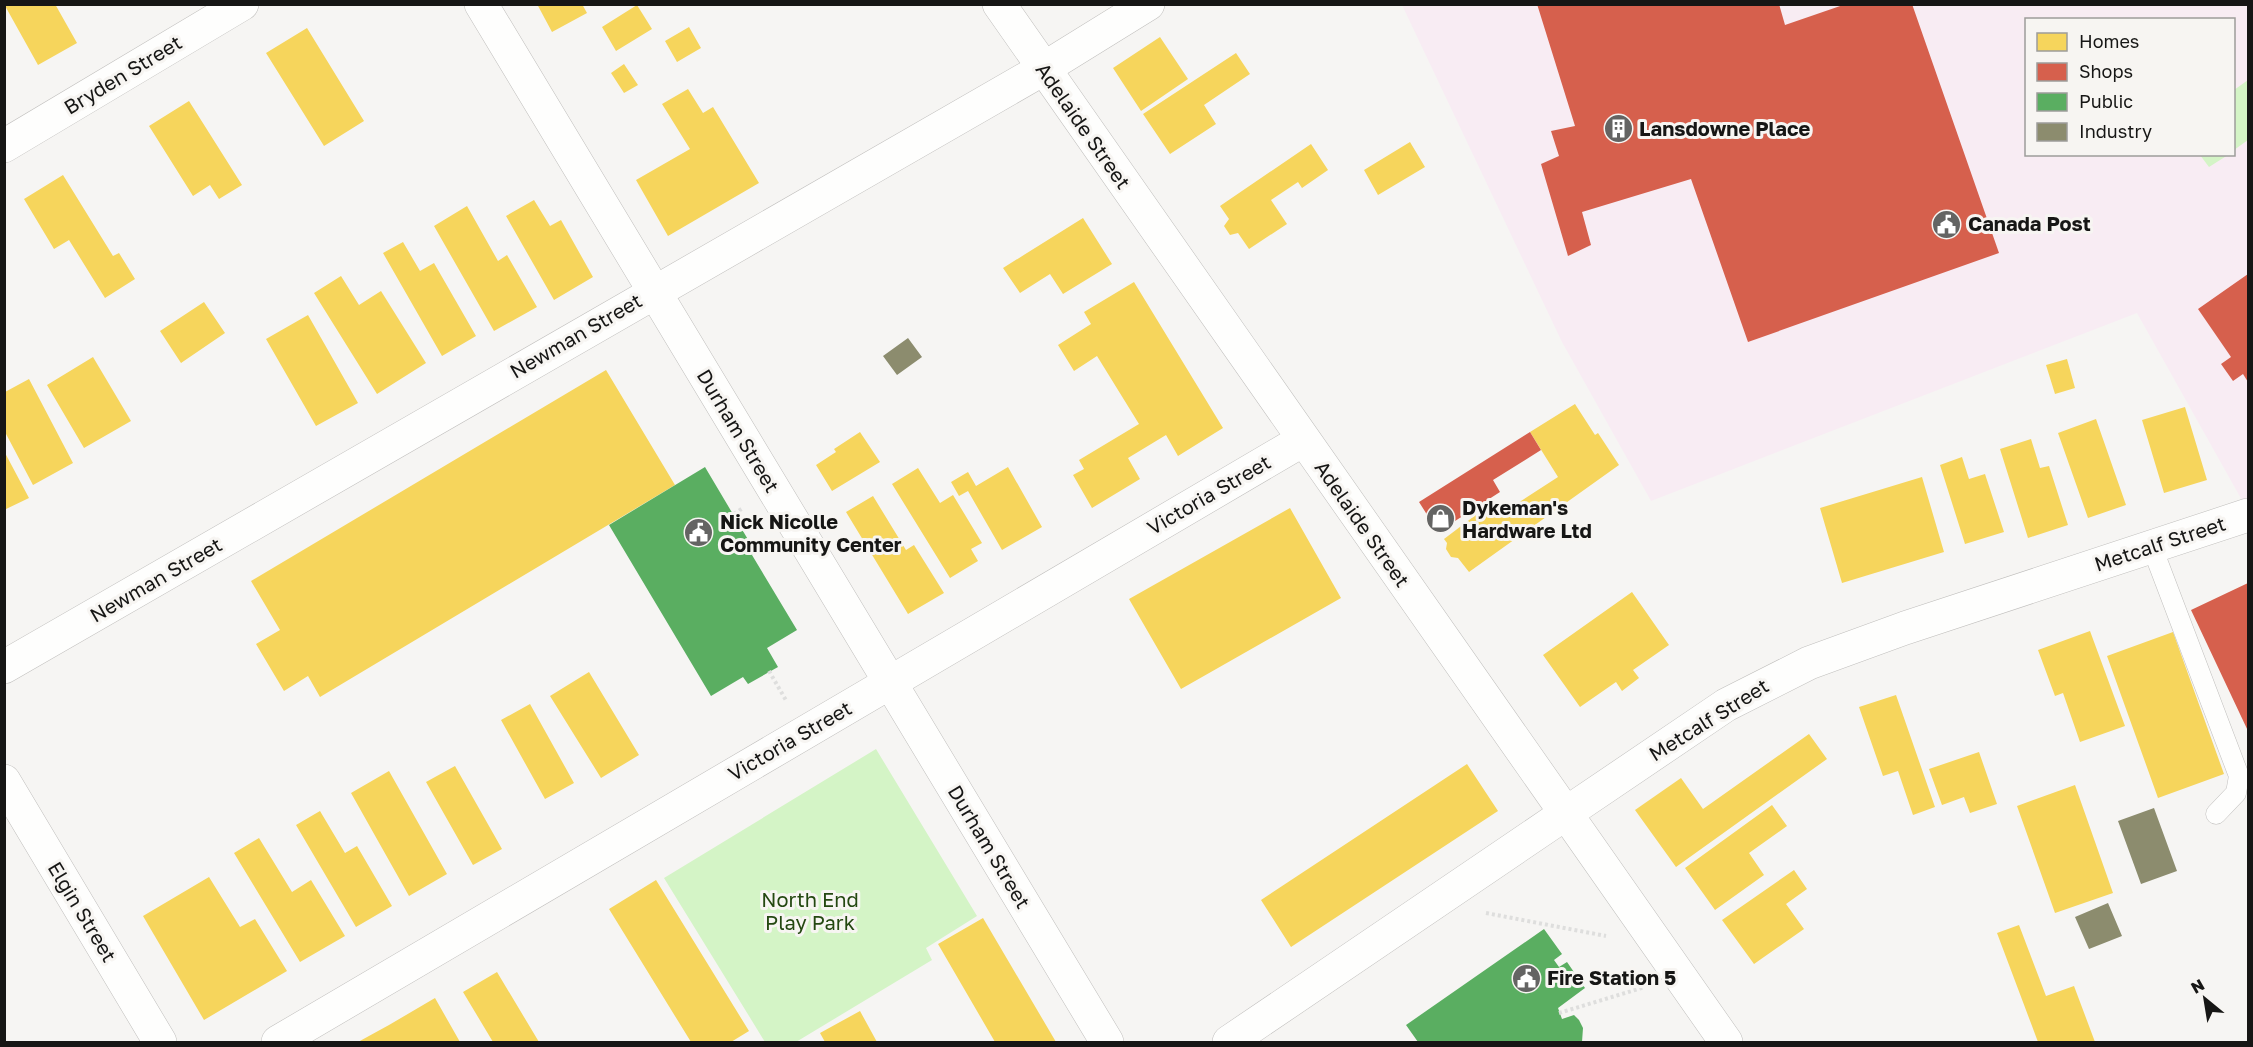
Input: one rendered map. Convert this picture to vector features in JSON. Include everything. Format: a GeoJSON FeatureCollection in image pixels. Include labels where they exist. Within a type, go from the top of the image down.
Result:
{"type":"FeatureCollection","features":[{"type":"Feature","properties":{"kind":"street","name":"Bryden Street"},"geometry":{"type":"LineString","coordinates":[[4,146],[242,4]]}},
{"type":"Feature","properties":{"kind":"street","name":"Durham Street"},"geometry":{"type":"LineString","coordinates":[[481,4],[1107,1042]]}},
{"type":"Feature","properties":{"kind":"street","name":"Adelaide Street"},"geometry":{"type":"LineString","coordinates":[[999,4],[1726,1042]]}},
{"type":"Feature","properties":{"kind":"street","name":"Newman Street"},"geometry":{"type":"LineString","coordinates":[[4,667],[1043,69],[1148,4]]}},
{"type":"Feature","properties":{"kind":"street","name":"Victoria Street"},"geometry":{"type":"LineString","coordinates":[[278,1042],[1303,440]]}},
{"type":"Feature","properties":{"kind":"street","name":"Metcalf Street"},"geometry":{"type":"LineString","coordinates":[[1229,1042],[1726,705],[1809,663],[1905,627],[2248,515]]}},
{"type":"Feature","properties":{"kind":"street","name":"Elgin Street"},"geometry":{"type":"LineString","coordinates":[[4,781],[160,1042]]}},
{"type":"Feature","properties":{"kind":"lane"},"geometry":{"type":"LineString","coordinates":[[2152,547],[2239,776],[2236,793],[2216,814]]}},
{"type":"Feature","properties":{"kind":"path"},"geometry":{"type":"LineString","coordinates":[[1433,903],[1657,945]]}},
{"type":"Feature","properties":{"kind":"path"},"geometry":{"type":"LineString","coordinates":[[1559,1013],[1679,976]]}},
{"type":"Feature","properties":{"kind":"shaded area"},"geometry":{"type":"Polygon","coordinates":[[[1402,5],[2248,5],[2248,511],[2137,313],[1651,501],[1562,342],[1402,5]]]}},
{"type":"Feature","properties":{"kind":"green space"},"geometry":{"type":"Polygon","coordinates":[[[2248,80],[2248,140],[2235,149],[2235,89],[2248,80]]]}},
{"type":"Feature","properties":{"kind":"green space"},"geometry":{"type":"Polygon","coordinates":[[[2201,156],[2226,156],[2209,167],[2201,156]]]}},
{"type":"Feature","properties":{"kind":"green space","name":"North End Play Park"},"geometry":{"type":"Polygon","coordinates":[[[876,749],[977,916],[926,948],[932,960],[796,1042],[765,1042],[664,878],[876,749]]]}},
{"type":"Feature","properties":{"kind":"building: Homes"},"geometry":{"type":"Polygon","coordinates":[[[4,4],[55,4],[77,43],[38,65],[4,4]]]}},
{"type":"Feature","properties":{"kind":"building: Homes"},"geometry":{"type":"Polygon","coordinates":[[[537,4],[582,4],[587,13],[552,32],[537,4]]]}},
{"type":"Feature","properties":{"kind":"building: Homes"},"geometry":{"type":"Polygon","coordinates":[[[637,5],[652,29],[616,51],[602,27],[637,5]]]}},
{"type":"Feature","properties":{"kind":"building: Homes"},"geometry":{"type":"Polygon","coordinates":[[[689,27],[701,48],[677,62],[665,41],[689,27]]]}},
{"type":"Feature","properties":{"kind":"building: Homes"},"geometry":{"type":"Polygon","coordinates":[[[307,28],[364,121],[324,146],[266,53],[307,28]]]}},
{"type":"Feature","properties":{"kind":"building: Homes"},"geometry":{"type":"Polygon","coordinates":[[[1160,37],[1188,79],[1141,111],[1113,68],[1160,37]]]}},
{"type":"Feature","properties":{"kind":"building: Homes"},"geometry":{"type":"Polygon","coordinates":[[[1236,53],[1250,74],[1204,105],[1216,124],[1170,154],[1143,114],[1236,53]]]}},
{"type":"Feature","properties":{"kind":"building: Homes"},"geometry":{"type":"Polygon","coordinates":[[[624,64],[638,85],[624,93],[611,73],[624,64]]]}},
{"type":"Feature","properties":{"kind":"building: Homes"},"geometry":{"type":"Polygon","coordinates":[[[688,89],[703,113],[713,107],[759,183],[668,236],[636,180],[690,149],[662,104],[688,89]]]}},
{"type":"Feature","properties":{"kind":"building: Homes"},"geometry":{"type":"Polygon","coordinates":[[[189,101],[242,185],[219,199],[210,185],[193,196],[149,126],[189,101]]]}},
{"type":"Feature","properties":{"kind":"building: Homes"},"geometry":{"type":"Polygon","coordinates":[[[1410,142],[1425,167],[1378,195],[1364,170],[1410,142]]]}},
{"type":"Feature","properties":{"kind":"building: Homes"},"geometry":{"type":"Polygon","coordinates":[[[1311,144],[1328,170],[1302,188],[1298,182],[1271,200],[1287,224],[1249,249],[1238,233],[1230,235],[1224,226],[1229,219],[1220,206],[1311,144]]]}},
{"type":"Feature","properties":{"kind":"building: Homes"},"geometry":{"type":"Polygon","coordinates":[[[63,175],[113,256],[119,253],[135,279],[105,298],[69,240],[54,249],[24,199],[63,175]]]}},
{"type":"Feature","properties":{"kind":"building: Homes"},"geometry":{"type":"Polygon","coordinates":[[[534,200],[550,226],[561,220],[593,277],[554,300],[506,216],[534,200]]]}},
{"type":"Feature","properties":{"kind":"building: Homes"},"geometry":{"type":"Polygon","coordinates":[[[467,206],[498,261],[507,255],[537,307],[494,331],[434,226],[467,206]]]}},
{"type":"Feature","properties":{"kind":"building: Homes"},"geometry":{"type":"Polygon","coordinates":[[[1083,218],[1112,264],[1063,294],[1050,274],[1020,293],[1003,268],[1083,218]]]}},
{"type":"Feature","properties":{"kind":"building: Homes"},"geometry":{"type":"Polygon","coordinates":[[[403,242],[420,271],[434,263],[476,336],[442,356],[383,253],[403,242]]]}},
{"type":"Feature","properties":{"kind":"building: Homes"},"geometry":{"type":"Polygon","coordinates":[[[341,276],[359,305],[381,291],[426,363],[377,394],[314,293],[341,276]]]}},
{"type":"Feature","properties":{"kind":"building: Homes"},"geometry":{"type":"Polygon","coordinates":[[[1134,282],[1223,428],[1178,456],[1166,435],[1128,458],[1140,479],[1092,508],[1073,475],[1084,469],[1079,460],[1139,424],[1097,356],[1074,371],[1058,345],[1091,324],[1084,312],[1134,282]]]}},
{"type":"Feature","properties":{"kind":"building: Homes"},"geometry":{"type":"Polygon","coordinates":[[[204,302],[225,333],[181,363],[160,331],[204,302]]]}},
{"type":"Feature","properties":{"kind":"building: Homes"},"geometry":{"type":"Polygon","coordinates":[[[308,315],[358,403],[316,426],[266,339],[308,315]]]}},
{"type":"Feature","properties":{"kind":"building: Homes"},"geometry":{"type":"Polygon","coordinates":[[[93,357],[131,421],[84,448],[47,385],[93,357]]]}},
{"type":"Feature","properties":{"kind":"building: Homes"},"geometry":{"type":"Polygon","coordinates":[[[2067,359],[2075,388],[2055,394],[2046,365],[2067,359]]]}},
{"type":"Feature","properties":{"kind":"building: Homes"},"geometry":{"type":"Polygon","coordinates":[[[606,370],[675,485],[320,697],[308,676],[284,691],[256,644],[280,630],[251,581],[606,370]]]}},
{"type":"Feature","properties":{"kind":"building: Homes"},"geometry":{"type":"Polygon","coordinates":[[[29,379],[73,463],[33,485],[5,432],[5,392],[29,379]]]}},
{"type":"Feature","properties":{"kind":"building: Homes"},"geometry":{"type":"Polygon","coordinates":[[[1575,404],[1595,435],[1598,433],[1619,465],[1469,572],[1458,558],[1451,557],[1444,539],[1489,505],[1498,516],[1558,477],[1530,432],[1575,404]]]}},
{"type":"Feature","properties":{"kind":"building: Homes"},"geometry":{"type":"Polygon","coordinates":[[[2185,407],[2207,480],[2164,493],[2142,420],[2185,407]]]}},
{"type":"Feature","properties":{"kind":"building: Homes"},"geometry":{"type":"Polygon","coordinates":[[[2096,419],[2126,505],[2088,518],[2058,433],[2096,419]]]}},
{"type":"Feature","properties":{"kind":"building: Homes"},"geometry":{"type":"Polygon","coordinates":[[[860,432],[880,462],[832,491],[816,465],[836,452],[834,449],[860,432]]]}},
{"type":"Feature","properties":{"kind":"building: Homes"},"geometry":{"type":"Polygon","coordinates":[[[2031,439],[2040,468],[2049,466],[2068,525],[2028,538],[2000,449],[2031,439]]]}},
{"type":"Feature","properties":{"kind":"building: Homes"},"geometry":{"type":"Polygon","coordinates":[[[4,451],[29,498],[4,510],[4,451]]]}},
{"type":"Feature","properties":{"kind":"building: Homes"},"geometry":{"type":"Polygon","coordinates":[[[1962,457],[1969,479],[1985,474],[2004,532],[1965,544],[1940,465],[1962,457]]]}},
{"type":"Feature","properties":{"kind":"building: Homes"},"geometry":{"type":"Polygon","coordinates":[[[1008,467],[1042,527],[1002,550],[968,491],[959,496],[951,482],[968,472],[976,486],[1008,467]]]}},
{"type":"Feature","properties":{"kind":"building: Homes"},"geometry":{"type":"Polygon","coordinates":[[[918,468],[940,503],[953,495],[982,543],[971,549],[978,561],[950,578],[892,484],[918,468]]]}},
{"type":"Feature","properties":{"kind":"building: Homes"},"geometry":{"type":"Polygon","coordinates":[[[1922,477],[1944,552],[1842,583],[1820,508],[1922,477]]]}},
{"type":"Feature","properties":{"kind":"building: Homes"},"geometry":{"type":"Polygon","coordinates":[[[873,496],[906,550],[914,545],[944,593],[908,614],[846,512],[873,496]]]}},
{"type":"Feature","properties":{"kind":"building: Homes"},"geometry":{"type":"Polygon","coordinates":[[[1290,508],[1341,598],[1181,689],[1129,599],[1290,508]]]}},
{"type":"Feature","properties":{"kind":"building: Homes"},"geometry":{"type":"Polygon","coordinates":[[[1632,592],[1669,645],[1633,670],[1639,678],[1622,691],[1616,682],[1580,707],[1543,655],[1632,592]]]}},
{"type":"Feature","properties":{"kind":"building: Homes"},"geometry":{"type":"Polygon","coordinates":[[[2090,631],[2125,726],[2080,742],[2063,693],[2055,696],[2038,650],[2090,631]]]}},
{"type":"Feature","properties":{"kind":"building: Homes"},"geometry":{"type":"Polygon","coordinates":[[[2173,632],[2224,774],[2158,798],[2107,656],[2173,632]]]}},
{"type":"Feature","properties":{"kind":"building: Homes"},"geometry":{"type":"Polygon","coordinates":[[[589,672],[639,755],[601,778],[550,696],[589,672]]]}},
{"type":"Feature","properties":{"kind":"building: Homes"},"geometry":{"type":"Polygon","coordinates":[[[1896,695],[1935,807],[1913,815],[1898,771],[1883,776],[1859,707],[1896,695]]]}},
{"type":"Feature","properties":{"kind":"building: Homes"},"geometry":{"type":"Polygon","coordinates":[[[530,704],[574,783],[545,799],[501,720],[530,704]]]}},
{"type":"Feature","properties":{"kind":"building: Homes"},"geometry":{"type":"Polygon","coordinates":[[[1809,734],[1827,759],[1676,867],[1635,810],[1681,778],[1703,809],[1809,734]]]}},
{"type":"Feature","properties":{"kind":"building: Homes"},"geometry":{"type":"Polygon","coordinates":[[[1979,752],[1997,804],[1970,813],[1964,797],[1942,805],[1929,769],[1979,752]]]}},
{"type":"Feature","properties":{"kind":"building: Homes"},"geometry":{"type":"Polygon","coordinates":[[[1467,764],[1498,811],[1291,947],[1261,900],[1467,764]]]}},
{"type":"Feature","properties":{"kind":"building: Homes"},"geometry":{"type":"Polygon","coordinates":[[[455,766],[502,849],[473,865],[426,782],[455,766]]]}},
{"type":"Feature","properties":{"kind":"building: Homes"},"geometry":{"type":"Polygon","coordinates":[[[389,771],[447,874],[409,896],[351,793],[389,771]]]}},
{"type":"Feature","properties":{"kind":"building: Homes"},"geometry":{"type":"Polygon","coordinates":[[[2075,785],[2113,893],[2055,913],[2017,806],[2075,785]]]}},
{"type":"Feature","properties":{"kind":"building: Homes"},"geometry":{"type":"Polygon","coordinates":[[[1772,805],[1787,826],[1749,853],[1764,875],[1715,910],[1685,868],[1772,805]]]}},
{"type":"Feature","properties":{"kind":"building: Homes"},"geometry":{"type":"Polygon","coordinates":[[[320,811],[345,853],[357,846],[392,906],[356,927],[296,825],[320,811]]]}},
{"type":"Feature","properties":{"kind":"building: Homes"},"geometry":{"type":"Polygon","coordinates":[[[259,838],[292,892],[311,880],[345,936],[300,962],[234,853],[259,838]]]}},
{"type":"Feature","properties":{"kind":"building: Homes"},"geometry":{"type":"Polygon","coordinates":[[[1794,870],[1807,889],[1786,904],[1804,929],[1754,964],[1722,920],[1794,870]]]}},
{"type":"Feature","properties":{"kind":"building: Homes"},"geometry":{"type":"Polygon","coordinates":[[[209,877],[240,927],[255,919],[287,971],[204,1020],[143,916],[209,877]]]}},
{"type":"Feature","properties":{"kind":"building: Homes"},"geometry":{"type":"Polygon","coordinates":[[[656,880],[749,1031],[731,1042],[691,1042],[609,909],[656,880]]]}},
{"type":"Feature","properties":{"kind":"building: Homes"},"geometry":{"type":"Polygon","coordinates":[[[983,918],[1056,1042],[995,1042],[938,944],[983,918]]]}},
{"type":"Feature","properties":{"kind":"building: Homes"},"geometry":{"type":"Polygon","coordinates":[[[2019,925],[2046,996],[2074,986],[2095,1042],[2038,1042],[1997,933],[2019,925]]]}},
{"type":"Feature","properties":{"kind":"building: Homes"},"geometry":{"type":"Polygon","coordinates":[[[497,972],[539,1042],[493,1042],[463,992],[497,972]]]}},
{"type":"Feature","properties":{"kind":"building: Homes"},"geometry":{"type":"Polygon","coordinates":[[[435,998],[460,1042],[358,1042],[389,1025],[435,998]]]}},
{"type":"Feature","properties":{"kind":"building: Homes"},"geometry":{"type":"Polygon","coordinates":[[[860,1011],[877,1042],[825,1042],[820,1033],[860,1011]]]}},
{"type":"Feature","properties":{"kind":"building: Shops"},"geometry":{"type":"Polygon","coordinates":[[[1537,4],[1779,4],[1785,25],[1846,4],[1912,4],[1999,253],[1748,342],[1691,179],[1582,212],[1591,245],[1568,256],[1541,164],[1559,156],[1551,131],[1575,126],[1537,4]]]}},
{"type":"Feature","properties":{"kind":"building: Shops"},"geometry":{"type":"Polygon","coordinates":[[[2248,274],[2248,382],[2243,374],[2233,381],[2221,364],[2231,357],[2198,309],[2248,274]]]}},
{"type":"Feature","properties":{"kind":"building: Shops"},"geometry":{"type":"Polygon","coordinates":[[[1530,432],[1541,450],[1493,480],[1500,492],[1438,532],[1419,502],[1530,432]]]}},
{"type":"Feature","properties":{"kind":"building: Shops"},"geometry":{"type":"Polygon","coordinates":[[[2248,583],[2248,731],[2191,610],[2248,583]]]}},
{"type":"Feature","properties":{"kind":"building: Public"},"geometry":{"type":"Polygon","coordinates":[[[705,467],[756,553],[752,555],[797,630],[767,648],[778,667],[748,684],[743,677],[711,696],[609,525],[705,467]]]}},
{"type":"Feature","properties":{"kind":"building: Public","name":"Fire Station 5"},"geometry":{"type":"Polygon","coordinates":[[[1544,929],[1562,954],[1554,960],[1559,967],[1567,962],[1585,988],[1558,1008],[1562,1019],[1574,1015],[1579,1020],[1583,1028],[1582,1042],[1418,1042],[1406,1025],[1544,929]]]}},
{"type":"Feature","properties":{"kind":"building: Industry"},"geometry":{"type":"Polygon","coordinates":[[[908,338],[922,357],[897,375],[883,356],[908,338]]]}},
{"type":"Feature","properties":{"kind":"building: Industry"},"geometry":{"type":"Polygon","coordinates":[[[2154,808],[2177,871],[2141,884],[2118,821],[2154,808]]]}},
{"type":"Feature","properties":{"kind":"building: Industry"},"geometry":{"type":"Polygon","coordinates":[[[2108,903],[2122,936],[2089,949],[2075,917],[2108,903]]]}},
{"type":"Feature","properties":{"kind":"place","name":"Lansdowne Place"},"geometry":{"type":"Point","coordinates":[1618,129]}},
{"type":"Feature","properties":{"kind":"place","name":"Canada Post"},"geometry":{"type":"Point","coordinates":[1947,224]}},
{"type":"Feature","properties":{"kind":"place","name":"Dykeman's Hardware Ltd"},"geometry":{"type":"Point","coordinates":[1441,519]}},
{"type":"Feature","properties":{"kind":"place","name":"Nick Nicolle Community Center"},"geometry":{"type":"Point","coordinates":[699,533]}},
{"type":"Feature","properties":{"kind":"place","name":"Fire Station 5"},"geometry":{"type":"Point","coordinates":[1526,978]}}]}
